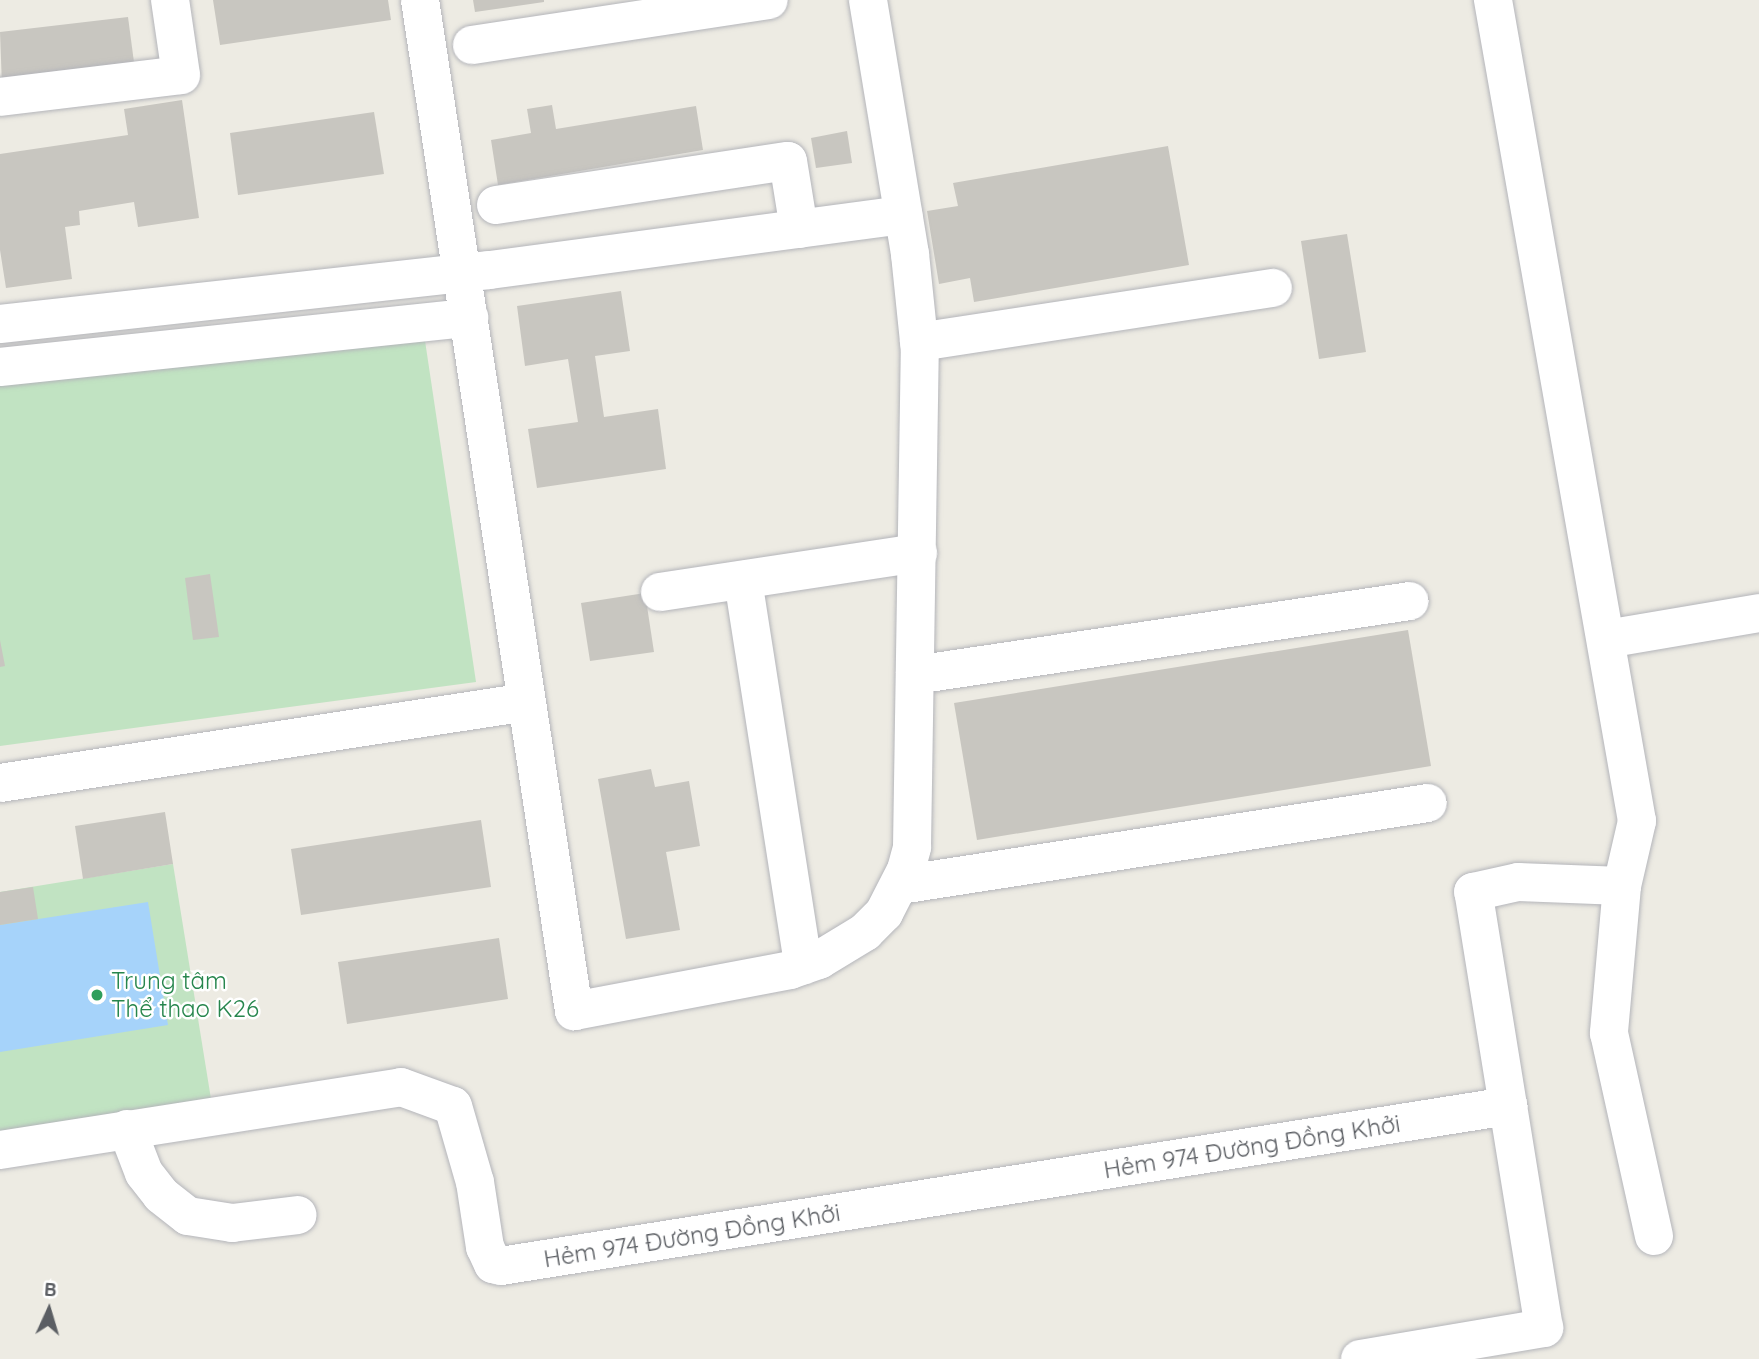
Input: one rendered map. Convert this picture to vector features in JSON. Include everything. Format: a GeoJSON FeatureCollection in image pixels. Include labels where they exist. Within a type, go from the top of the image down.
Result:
{"type":"FeatureCollection","features":[{"type":"Feature","properties":{"kind":"street"},"geometry":{"type":"LineString","coordinates":[[0,97],[181,75],[170,0]]}},
{"type":"Feature","properties":{"kind":"street"},"geometry":{"type":"LineString","coordinates":[[420,0],[574,1011],[803,965],[844,948],[884,913],[900,885],[912,847],[919,342],[903,215],[868,0]]}},
{"type":"Feature","properties":{"kind":"street"},"geometry":{"type":"LineString","coordinates":[[472,45],[769,0]]}},
{"type":"Feature","properties":{"kind":"street"},"geometry":{"type":"LineString","coordinates":[[1493,0],[1637,821],[1622,886],[1609,1033],[1654,1236]]}},
{"type":"Feature","properties":{"kind":"street"},"geometry":{"type":"LineString","coordinates":[[496,205],[788,161],[799,229]]}},
{"type":"Feature","properties":{"kind":"street"},"geometry":{"type":"LineString","coordinates":[[0,324],[461,273],[903,215]]}},
{"type":"Feature","properties":{"kind":"street"},"geometry":{"type":"LineString","coordinates":[[919,342],[1273,288]]}},
{"type":"Feature","properties":{"kind":"street"},"geometry":{"type":"LineString","coordinates":[[0,367],[469,318]]}},
{"type":"Feature","properties":{"kind":"street"},"geometry":{"type":"LineString","coordinates":[[660,592],[918,553]]}},
{"type":"Feature","properties":{"kind":"street"},"geometry":{"type":"LineString","coordinates":[[743,580],[803,965]]}},
{"type":"Feature","properties":{"kind":"street"},"geometry":{"type":"LineString","coordinates":[[915,675],[1409,601]]}},
{"type":"Feature","properties":{"kind":"street"},"geometry":{"type":"LineString","coordinates":[[1606,639],[1759,613]]}},
{"type":"Feature","properties":{"kind":"street"},"geometry":{"type":"LineString","coordinates":[[0,783],[527,702]]}},
{"type":"Feature","properties":{"kind":"street"},"geometry":{"type":"LineString","coordinates":[[900,885],[1429,803]]}},
{"type":"Feature","properties":{"kind":"street"},"geometry":{"type":"LineString","coordinates":[[1360,1359],[1544,1328],[1473,892],[1497,883],[1518,882],[1622,886]]}},
{"type":"Feature","properties":{"kind":"street","name":"Hẻm 974 Đường Đồng Khởi"},"geometry":{"type":"LineString","coordinates":[[0,1150],[401,1087],[453,1106],[475,1182],[489,1258],[501,1266],[1508,1106]]}},
{"type":"Feature","properties":{"kind":"street"},"geometry":{"type":"LineString","coordinates":[[127,1129],[144,1173],[161,1195],[188,1216],[232,1223],[298,1215]]}},
{"type":"Feature","properties":{"kind":"green space"},"geometry":{"type":"Polygon","coordinates":[[[424,334],[476,682],[0,746],[0,382],[424,334]]]}},
{"type":"Feature","properties":{"kind":"green space","name":"Trung tâm Thể thao K26"},"geometry":{"type":"Polygon","coordinates":[[[173,864],[211,1099],[0,1131],[0,892],[173,864]]]}},
{"type":"Feature","properties":{"kind":"water"},"geometry":{"type":"Polygon","coordinates":[[[148,902],[168,1025],[0,1052],[0,925],[148,902]]]}},
{"type":"Feature","properties":{"kind":"building"},"geometry":{"type":"Polygon","coordinates":[[[213,0],[388,0],[391,20],[220,45],[213,0]]]}},
{"type":"Feature","properties":{"kind":"building"},"geometry":{"type":"Polygon","coordinates":[[[473,0],[544,0],[544,2],[475,12],[473,0]]]}},
{"type":"Feature","properties":{"kind":"building"},"geometry":{"type":"Polygon","coordinates":[[[128,17],[135,70],[2,86],[0,32],[128,17]]]}},
{"type":"Feature","properties":{"kind":"building"},"geometry":{"type":"Polygon","coordinates":[[[182,100],[199,218],[138,227],[134,202],[79,211],[80,225],[65,227],[72,279],[6,288],[0,250],[0,154],[128,135],[124,109],[182,100]]]}},
{"type":"Feature","properties":{"kind":"building"},"geometry":{"type":"Polygon","coordinates":[[[552,105],[556,129],[696,106],[703,150],[498,185],[491,140],[531,133],[527,109],[552,105]]]}},
{"type":"Feature","properties":{"kind":"building"},"geometry":{"type":"Polygon","coordinates":[[[374,112],[384,174],[238,195],[230,133],[374,112]]]}},
{"type":"Feature","properties":{"kind":"building"},"geometry":{"type":"Polygon","coordinates":[[[847,131],[852,163],[816,168],[811,138],[847,131]]]}},
{"type":"Feature","properties":{"kind":"building"},"geometry":{"type":"Polygon","coordinates":[[[1168,146],[1189,265],[974,302],[970,278],[939,284],[927,211],[958,206],[953,183],[1168,146]]]}},
{"type":"Feature","properties":{"kind":"building"},"geometry":{"type":"Polygon","coordinates":[[[1347,234],[1366,352],[1319,359],[1301,241],[1347,234]]]}},
{"type":"Feature","properties":{"kind":"building"},"geometry":{"type":"Polygon","coordinates":[[[621,291],[630,351],[595,356],[604,417],[658,409],[666,469],[537,488],[528,429],[578,422],[568,359],[525,366],[517,306],[621,291]]]}},
{"type":"Feature","properties":{"kind":"building"},"geometry":{"type":"Polygon","coordinates":[[[210,574],[219,637],[193,640],[185,578],[210,574]]]}},
{"type":"Feature","properties":{"kind":"building"},"geometry":{"type":"Polygon","coordinates":[[[645,593],[654,652],[590,661],[581,603],[645,593]]]}},
{"type":"Feature","properties":{"kind":"building"},"geometry":{"type":"Polygon","coordinates":[[[1408,630],[1431,766],[977,840],[954,703],[1408,630]]]}},
{"type":"Feature","properties":{"kind":"building"},"geometry":{"type":"Polygon","coordinates":[[[0,640],[5,666],[0,667],[0,640]]]}},
{"type":"Feature","properties":{"kind":"building"},"geometry":{"type":"Polygon","coordinates":[[[651,769],[655,787],[689,781],[700,846],[666,852],[680,930],[626,939],[598,779],[651,769]]]}},
{"type":"Feature","properties":{"kind":"building"},"geometry":{"type":"Polygon","coordinates":[[[165,812],[173,864],[83,879],[75,826],[165,812]]]}},
{"type":"Feature","properties":{"kind":"building"},"geometry":{"type":"Polygon","coordinates":[[[481,820],[491,887],[301,915],[291,849],[481,820]]]}},
{"type":"Feature","properties":{"kind":"building"},"geometry":{"type":"Polygon","coordinates":[[[33,887],[38,919],[0,925],[0,892],[33,887]]]}},
{"type":"Feature","properties":{"kind":"building"},"geometry":{"type":"Polygon","coordinates":[[[499,938],[508,999],[347,1024],[338,962],[499,938]]]}},
{"type":"Feature","properties":{"kind":"place","name":"Trung tâm Thể thao K26"},"geometry":{"type":"Point","coordinates":[97,995]}}]}
